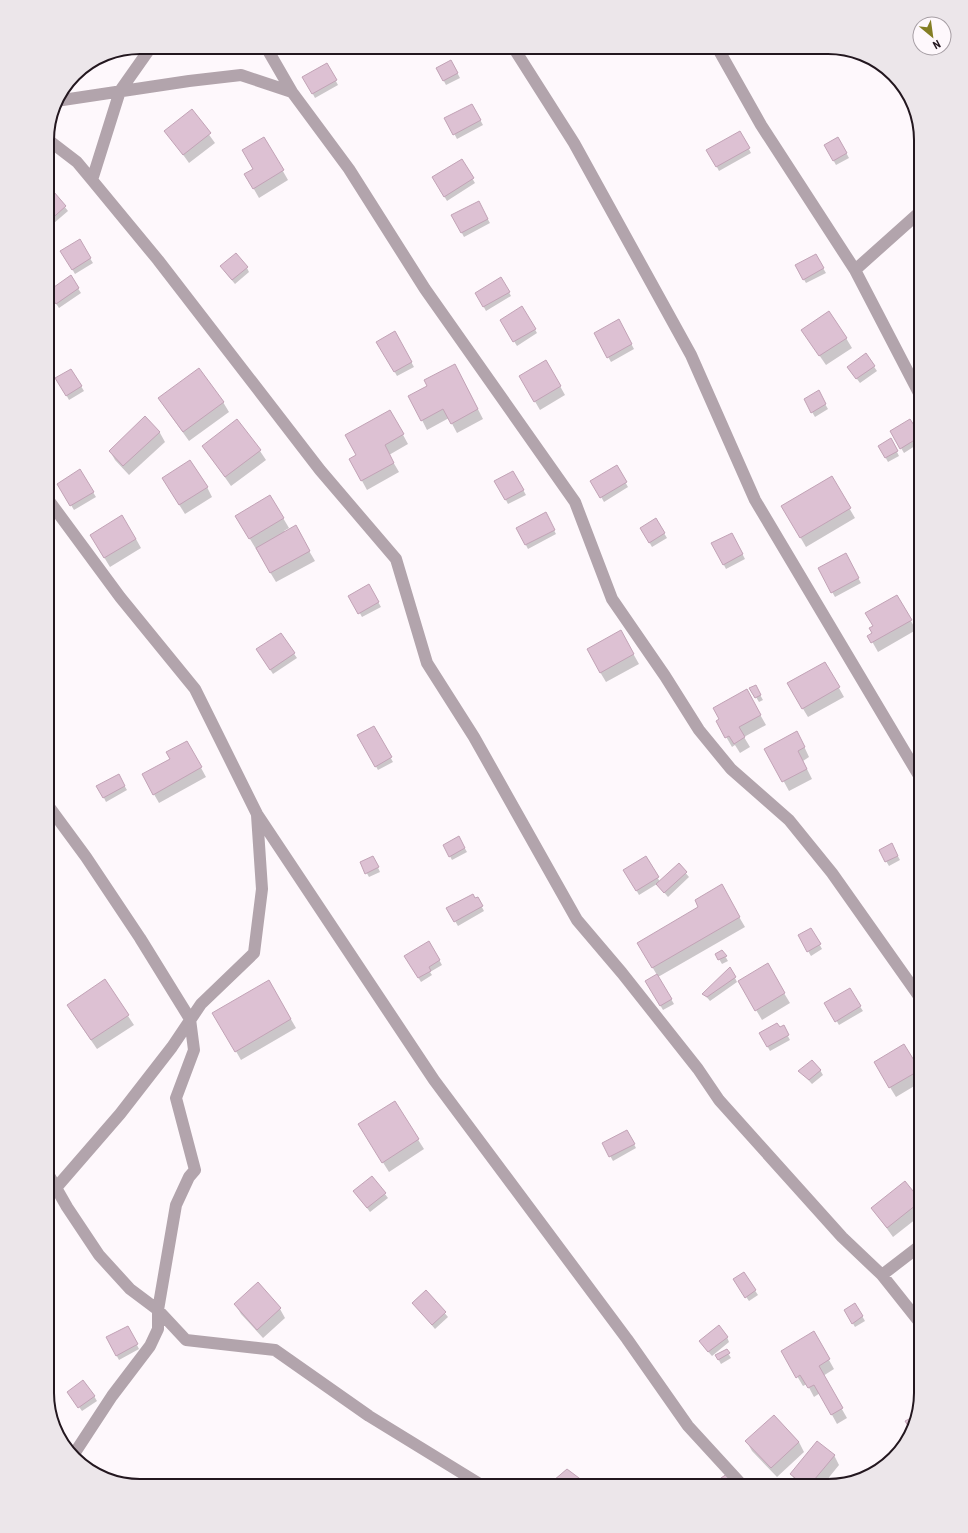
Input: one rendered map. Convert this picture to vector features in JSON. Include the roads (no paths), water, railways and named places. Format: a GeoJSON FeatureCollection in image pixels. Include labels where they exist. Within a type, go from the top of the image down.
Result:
{"type":"FeatureCollection","features":[{"type":"Feature","properties":{"kind":"street"},"geometry":{"type":"LineString","coordinates":[[92,180],[120,91],[146,54]]}},
{"type":"Feature","properties":{"kind":"street"},"geometry":{"type":"LineString","coordinates":[[270,54],[292,92],[349,169],[425,289],[575,502],[612,599],[665,676],[699,730],[731,768],[794,826],[832,873],[914,989]]}},
{"type":"Feature","properties":{"kind":"street"},"geometry":{"type":"LineString","coordinates":[[517,54],[574,143],[691,355],[755,500],[914,767]]}},
{"type":"Feature","properties":{"kind":"street"},"geometry":{"type":"LineString","coordinates":[[720,54],[761,125],[855,270],[914,384]]}},
{"type":"Feature","properties":{"kind":"street"},"geometry":{"type":"LineString","coordinates":[[64,100],[189,81],[241,75],[292,92]]}},
{"type":"Feature","properties":{"kind":"street"},"geometry":{"type":"LineString","coordinates":[[54,144],[77,162],[158,260],[320,470],[396,559],[427,663],[474,737],[577,920],[622,973],[698,1069],[719,1100],[842,1237],[882,1275],[914,1315]]}},
{"type":"Feature","properties":{"kind":"street"},"geometry":{"type":"LineString","coordinates":[[855,270],[914,217]]}},
{"type":"Feature","properties":{"kind":"street"},"geometry":{"type":"LineString","coordinates":[[54,507],[120,597],[195,689],[257,814],[434,1080],[626,1339],[688,1426],[737,1479]]}},
{"type":"Feature","properties":{"kind":"street"},"geometry":{"type":"LineString","coordinates":[[54,814],[86,857],[140,938],[190,1019],[194,1050],[176,1098],[195,1170],[188,1177],[176,1205],[158,1310],[158,1329],[150,1346],[112,1396],[76,1451]]}},
{"type":"Feature","properties":{"kind":"street"},"geometry":{"type":"LineString","coordinates":[[257,814],[262,888],[254,953],[200,1004],[172,1047],[124,1108],[55,1189],[99,1255],[130,1289],[158,1310],[186,1340],[275,1350],[369,1416],[472,1479]]}},
{"type":"Feature","properties":{"kind":"street"},"geometry":{"type":"LineString","coordinates":[[882,1275],[914,1251]]}}]}
